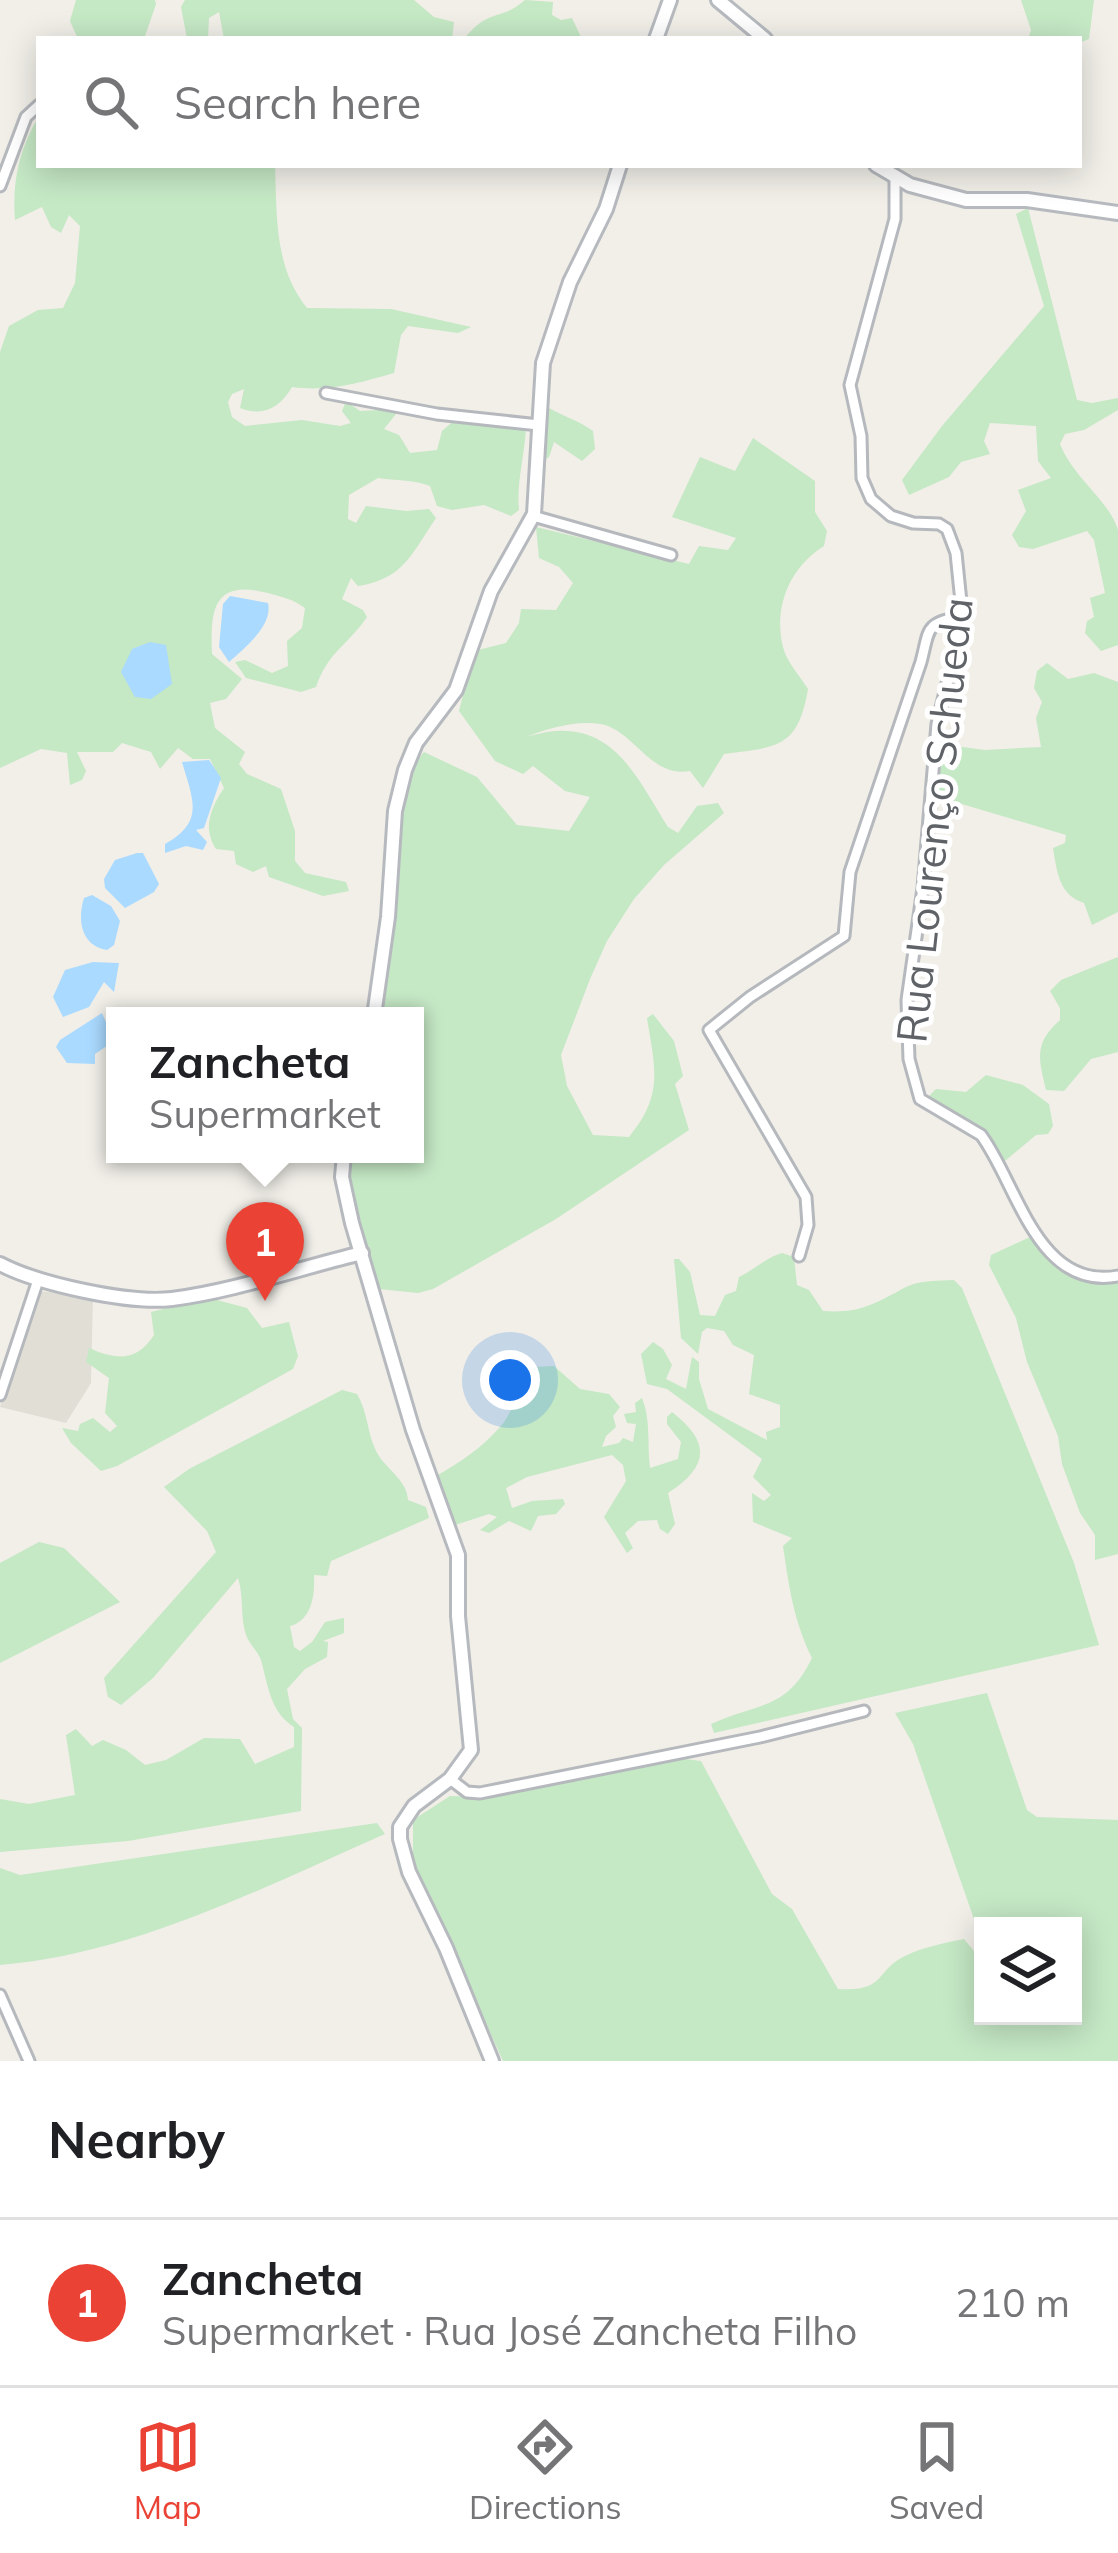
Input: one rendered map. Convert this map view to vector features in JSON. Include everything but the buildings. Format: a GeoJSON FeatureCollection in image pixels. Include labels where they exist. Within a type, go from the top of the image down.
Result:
{"type":"FeatureCollection","features":[{"type":"Feature","properties":{"kind":"street"},"geometry":{"type":"LineString","coordinates":[[657,36],[670,0]]}},
{"type":"Feature","properties":{"kind":"street"},"geometry":{"type":"LineString","coordinates":[[718,0],[761,36]]}},
{"type":"Feature","properties":{"kind":"street"},"geometry":{"type":"LineString","coordinates":[[0,186],[26,117],[36,108]]}},
{"type":"Feature","properties":{"kind":"street"},"geometry":{"type":"LineString","coordinates":[[375,1007],[395,811],[405,770],[416,743],[456,690],[484,606],[533,516],[543,363],[578,262],[612,195],[619,168]]}},
{"type":"Feature","properties":{"kind":"street"},"geometry":{"type":"LineString","coordinates":[[880,168],[895,178],[981,203],[1027,200],[1118,213]]}},
{"type":"Feature","properties":{"kind":"street","name":"Rua Lourenço Schueda"},"geometry":{"type":"LineString","coordinates":[[895,178],[895,219],[850,385],[862,448],[862,478],[871,499],[891,516],[940,524],[946,530],[956,553],[962,616],[937,724],[923,888],[907,1000],[912,1080],[926,1105],[981,1135],[1022,1214],[1063,1264],[1093,1278],[1118,1276]]}},
{"type":"Feature","properties":{"kind":"street"},"geometry":{"type":"LineString","coordinates":[[326,393],[437,414],[539,425]]}},
{"type":"Feature","properties":{"kind":"street"},"geometry":{"type":"LineString","coordinates":[[533,516],[671,555]]}},
{"type":"Feature","properties":{"kind":"street"},"geometry":{"type":"LineString","coordinates":[[799,1256],[808,1225],[806,1197],[709,1030],[750,997],[844,936],[850,872],[921,662],[927,631],[936,622],[962,616]]}},
{"type":"Feature","properties":{"kind":"street"},"geometry":{"type":"LineString","coordinates":[[344,1163],[346,1199],[413,1430],[458,1555],[459,1628],[472,1739],[466,1760],[450,1779],[414,1806],[400,1827],[400,1839],[409,1872],[492,2061]]}},
{"type":"Feature","properties":{"kind":"street"},"geometry":{"type":"LineString","coordinates":[[0,1264],[38,1280],[146,1298],[174,1298],[362,1253]]}},
{"type":"Feature","properties":{"kind":"street"},"geometry":{"type":"LineString","coordinates":[[0,1395],[38,1280]]}},
{"type":"Feature","properties":{"kind":"street"},"geometry":{"type":"LineString","coordinates":[[450,1779],[467,1792],[480,1793],[864,1712]]}},
{"type":"Feature","properties":{"kind":"street"},"geometry":{"type":"LineString","coordinates":[[0,1995],[29,2061]]}},
{"type":"Feature","properties":{"kind":"shaded area"},"geometry":{"type":"Polygon","coordinates":[[[37,1291],[93,1296],[91,1383],[66,1423],[0,1407],[37,1291]]]}},
{"type":"Feature","properties":{"kind":"green space"},"geometry":{"type":"Polygon","coordinates":[[[76,0],[155,0],[156,4],[145,36],[77,36],[70,21],[76,0]]]}},
{"type":"Feature","properties":{"kind":"green space"},"geometry":{"type":"Polygon","coordinates":[[[185,0],[414,0],[434,17],[454,22],[452,36],[223,36],[219,12],[209,18],[208,36],[186,36],[181,7],[185,0]]]}},
{"type":"Feature","properties":{"kind":"green space"},"geometry":{"type":"Polygon","coordinates":[[[525,0],[553,2],[552,15],[561,20],[572,18],[581,36],[467,36],[481,22],[525,0]]]}},
{"type":"Feature","properties":{"kind":"green space"},"geometry":{"type":"Polygon","coordinates":[[[1021,0],[1094,0],[1089,39],[1029,36],[1021,0]]]}},
{"type":"Feature","properties":{"kind":"green space"},"geometry":{"type":"Polygon","coordinates":[[[36,122],[36,168],[275,168],[283,258],[307,308],[391,309],[471,327],[458,333],[408,326],[401,335],[394,373],[331,387],[292,387],[276,405],[263,411],[240,408],[244,389],[232,394],[228,402],[232,417],[245,426],[302,420],[340,426],[351,423],[342,411],[346,401],[360,411],[400,409],[384,429],[399,435],[410,453],[437,450],[442,431],[457,418],[526,426],[519,510],[511,516],[484,505],[452,510],[437,506],[430,486],[410,481],[378,478],[349,495],[348,519],[356,523],[366,506],[429,509],[436,518],[397,571],[358,586],[351,578],[342,599],[367,617],[332,657],[316,687],[301,692],[246,678],[235,662],[245,660],[272,673],[288,666],[287,641],[302,628],[305,608],[268,593],[236,590],[219,601],[215,611],[212,654],[242,679],[226,699],[210,703],[215,728],[245,752],[239,764],[247,774],[281,789],[295,831],[295,861],[305,873],[346,882],[349,891],[323,896],[269,877],[266,866],[253,872],[236,864],[234,851],[216,849],[210,818],[224,788],[210,759],[193,759],[178,748],[160,769],[151,752],[122,743],[113,752],[77,752],[86,771],[82,780],[70,785],[67,753],[41,749],[0,768],[0,352],[9,326],[38,310],[63,308],[75,283],[80,226],[69,215],[61,233],[51,227],[42,207],[15,220],[18,166],[36,122]]]}},
{"type":"Feature","properties":{"kind":"green space"},"geometry":{"type":"Polygon","coordinates":[[[1028,208],[1077,400],[1092,403],[1118,398],[1118,410],[1084,430],[1065,434],[1060,444],[1118,530],[1118,645],[1101,651],[1085,633],[1087,621],[1094,617],[1090,598],[1105,593],[1094,540],[1087,531],[1033,549],[1019,547],[1012,535],[1026,511],[1018,490],[1051,478],[1038,461],[1036,426],[990,423],[984,441],[990,454],[961,462],[949,477],[909,495],[902,480],[1044,306],[1016,214],[1028,208]]]}},
{"type":"Feature","properties":{"kind":"green space"},"geometry":{"type":"Polygon","coordinates":[[[544,405],[593,431],[595,449],[582,461],[554,442],[549,457],[541,462],[544,405]]]}},
{"type":"Feature","properties":{"kind":"green space"},"geometry":{"type":"Polygon","coordinates":[[[753,438],[815,481],[815,512],[827,531],[824,546],[793,577],[780,617],[783,647],[808,689],[791,734],[772,746],[724,754],[703,788],[690,771],[664,768],[624,735],[601,724],[573,724],[527,736],[556,731],[596,738],[625,761],[668,827],[678,833],[697,806],[718,803],[724,813],[664,865],[634,899],[607,941],[561,1055],[567,1086],[593,1135],[629,1137],[652,1094],[654,1067],[647,1018],[653,1014],[674,1041],[683,1076],[675,1084],[689,1130],[556,1219],[433,1289],[418,1293],[379,1289],[352,1198],[349,1163],[424,1163],[424,1007],[380,1007],[389,961],[401,820],[414,769],[424,752],[477,777],[517,825],[569,831],[590,797],[565,791],[533,766],[523,774],[495,761],[459,711],[474,651],[506,643],[519,623],[521,609],[556,610],[573,583],[559,567],[539,558],[536,527],[689,564],[699,546],[728,550],[736,538],[672,517],[700,457],[735,471],[753,438]]]}},
{"type":"Feature","properties":{"kind":"green space"},"geometry":{"type":"Polygon","coordinates":[[[1047,663],[1068,679],[1094,673],[1118,682],[1118,912],[1092,925],[1084,903],[1069,894],[1058,874],[1053,848],[1065,843],[1066,835],[935,796],[941,749],[948,745],[985,750],[1041,747],[1036,718],[1042,702],[1034,688],[1037,671],[1047,663]]]}},
{"type":"Feature","properties":{"kind":"green space"},"geometry":{"type":"Polygon","coordinates":[[[1118,957],[1118,1052],[1091,1059],[1064,1091],[1046,1090],[1040,1052],[1045,1037],[1060,1020],[1060,1008],[1050,991],[1061,980],[1118,957]]]}},
{"type":"Feature","properties":{"kind":"green space"},"geometry":{"type":"Polygon","coordinates":[[[986,1075],[1023,1085],[1049,1104],[1053,1126],[1048,1134],[1036,1135],[1005,1161],[969,1120],[930,1102],[936,1089],[966,1092],[986,1075]]]}},
{"type":"Feature","properties":{"kind":"green space"},"geometry":{"type":"Polygon","coordinates":[[[1030,1237],[1079,1279],[1118,1282],[1118,1554],[1095,1560],[1095,1535],[1080,1513],[1016,1318],[989,1265],[991,1255],[1030,1237]]]}},
{"type":"Feature","properties":{"kind":"green space"},"geometry":{"type":"Polygon","coordinates":[[[782,1253],[794,1257],[797,1285],[809,1290],[823,1311],[858,1309],[923,1282],[954,1280],[962,1288],[1074,1563],[1099,1645],[714,1733],[711,1724],[770,1703],[792,1688],[812,1658],[796,1618],[783,1546],[792,1538],[753,1522],[752,1493],[764,1501],[771,1495],[753,1477],[762,1459],[667,1389],[647,1384],[641,1354],[653,1342],[663,1349],[672,1365],[666,1379],[686,1389],[692,1357],[699,1362],[708,1409],[767,1440],[766,1432],[780,1427],[780,1405],[749,1394],[754,1355],[733,1345],[724,1331],[707,1328],[702,1332],[698,1354],[681,1338],[674,1259],[690,1272],[700,1315],[715,1316],[725,1295],[736,1291],[739,1277],[782,1253]]]}},
{"type":"Feature","properties":{"kind":"green space"},"geometry":{"type":"Polygon","coordinates":[[[209,1298],[247,1308],[262,1328],[289,1322],[298,1356],[293,1369],[101,1471],[62,1428],[78,1431],[80,1424],[93,1418],[110,1432],[117,1426],[105,1413],[109,1378],[86,1362],[89,1348],[108,1355],[133,1354],[154,1335],[151,1312],[209,1298]]]}},
{"type":"Feature","properties":{"kind":"green space"},"geometry":{"type":"Polygon","coordinates":[[[554,1366],[580,1389],[609,1394],[620,1407],[613,1416],[616,1427],[602,1447],[623,1438],[633,1442],[636,1424],[627,1423],[624,1414],[636,1412],[635,1403],[642,1398],[650,1468],[678,1459],[681,1442],[667,1424],[672,1412],[694,1434],[700,1454],[691,1474],[668,1493],[675,1524],[668,1534],[657,1520],[638,1521],[625,1533],[633,1548],[627,1553],[604,1517],[626,1481],[623,1465],[612,1455],[527,1477],[506,1488],[512,1508],[563,1499],[565,1504],[556,1514],[538,1516],[531,1531],[509,1521],[489,1533],[480,1530],[497,1517],[489,1514],[452,1526],[436,1476],[478,1448],[504,1421],[516,1403],[504,1376],[513,1368],[554,1366]]]}},
{"type":"Feature","properties":{"kind":"green space"},"geometry":{"type":"Polygon","coordinates":[[[342,1390],[357,1394],[376,1451],[404,1486],[408,1500],[426,1507],[429,1518],[331,1561],[327,1576],[314,1575],[308,1612],[290,1626],[294,1647],[300,1651],[325,1622],[344,1618],[344,1633],[323,1641],[328,1642],[327,1657],[305,1669],[287,1689],[293,1719],[302,1728],[301,1811],[128,1841],[0,1852],[0,1799],[29,1804],[75,1795],[66,1735],[76,1729],[92,1746],[103,1740],[145,1765],[166,1760],[204,1738],[240,1739],[255,1764],[294,1747],[294,1727],[275,1706],[261,1660],[246,1635],[238,1578],[153,1678],[121,1705],[108,1697],[104,1678],[216,1552],[207,1531],[164,1487],[189,1469],[342,1390]]]}},
{"type":"Feature","properties":{"kind":"green space"},"geometry":{"type":"Polygon","coordinates":[[[39,1542],[64,1548],[120,1602],[0,1663],[0,1563],[39,1542]]]}},
{"type":"Feature","properties":{"kind":"green space"},"geometry":{"type":"Polygon","coordinates":[[[987,1693],[1027,1810],[1037,1817],[1118,1820],[1118,2061],[503,2061],[413,1863],[413,1820],[450,1796],[482,1797],[685,1759],[701,1761],[772,1894],[792,1909],[838,1989],[873,1984],[905,1956],[964,1939],[974,1951],[974,2025],[1082,2025],[1082,1917],[974,1919],[913,1744],[895,1713],[987,1693]]]}},
{"type":"Feature","properties":{"kind":"green space"},"geometry":{"type":"Polygon","coordinates":[[[377,1823],[385,1834],[197,1915],[100,1947],[0,1965],[0,1868],[20,1875],[377,1823]]]}},
{"type":"Feature","properties":{"kind":"water"},"geometry":{"type":"Polygon","coordinates":[[[230,596],[268,603],[268,611],[257,635],[229,662],[219,647],[223,604],[230,596]]]}},
{"type":"Feature","properties":{"kind":"water"},"geometry":{"type":"Polygon","coordinates":[[[150,642],[166,645],[172,684],[151,699],[135,697],[121,672],[132,649],[150,642]]]}},
{"type":"Feature","properties":{"kind":"water"},"geometry":{"type":"Polygon","coordinates":[[[209,760],[221,778],[204,828],[196,830],[207,842],[203,850],[186,846],[165,853],[165,844],[186,827],[193,809],[182,762],[209,760]]]}},
{"type":"Feature","properties":{"kind":"water"},"geometry":{"type":"Polygon","coordinates":[[[143,853],[159,884],[154,892],[125,908],[105,888],[104,879],[115,860],[143,853]]]}},
{"type":"Feature","properties":{"kind":"water"},"geometry":{"type":"Polygon","coordinates":[[[92,895],[111,906],[120,921],[114,945],[107,950],[91,943],[83,931],[84,898],[92,895]]]}},
{"type":"Feature","properties":{"kind":"water"},"geometry":{"type":"Polygon","coordinates":[[[93,962],[119,963],[114,992],[104,982],[89,1007],[63,1017],[53,997],[65,970],[93,962]]]}},
{"type":"Feature","properties":{"kind":"water"},"geometry":{"type":"Polygon","coordinates":[[[102,1013],[106,1046],[95,1054],[95,1064],[67,1063],[56,1047],[102,1013]]]}},
{"type":"Feature","properties":{"kind":"place","name":"Zancheta"},"geometry":{"type":"Point","coordinates":[265,1301]}}]}
